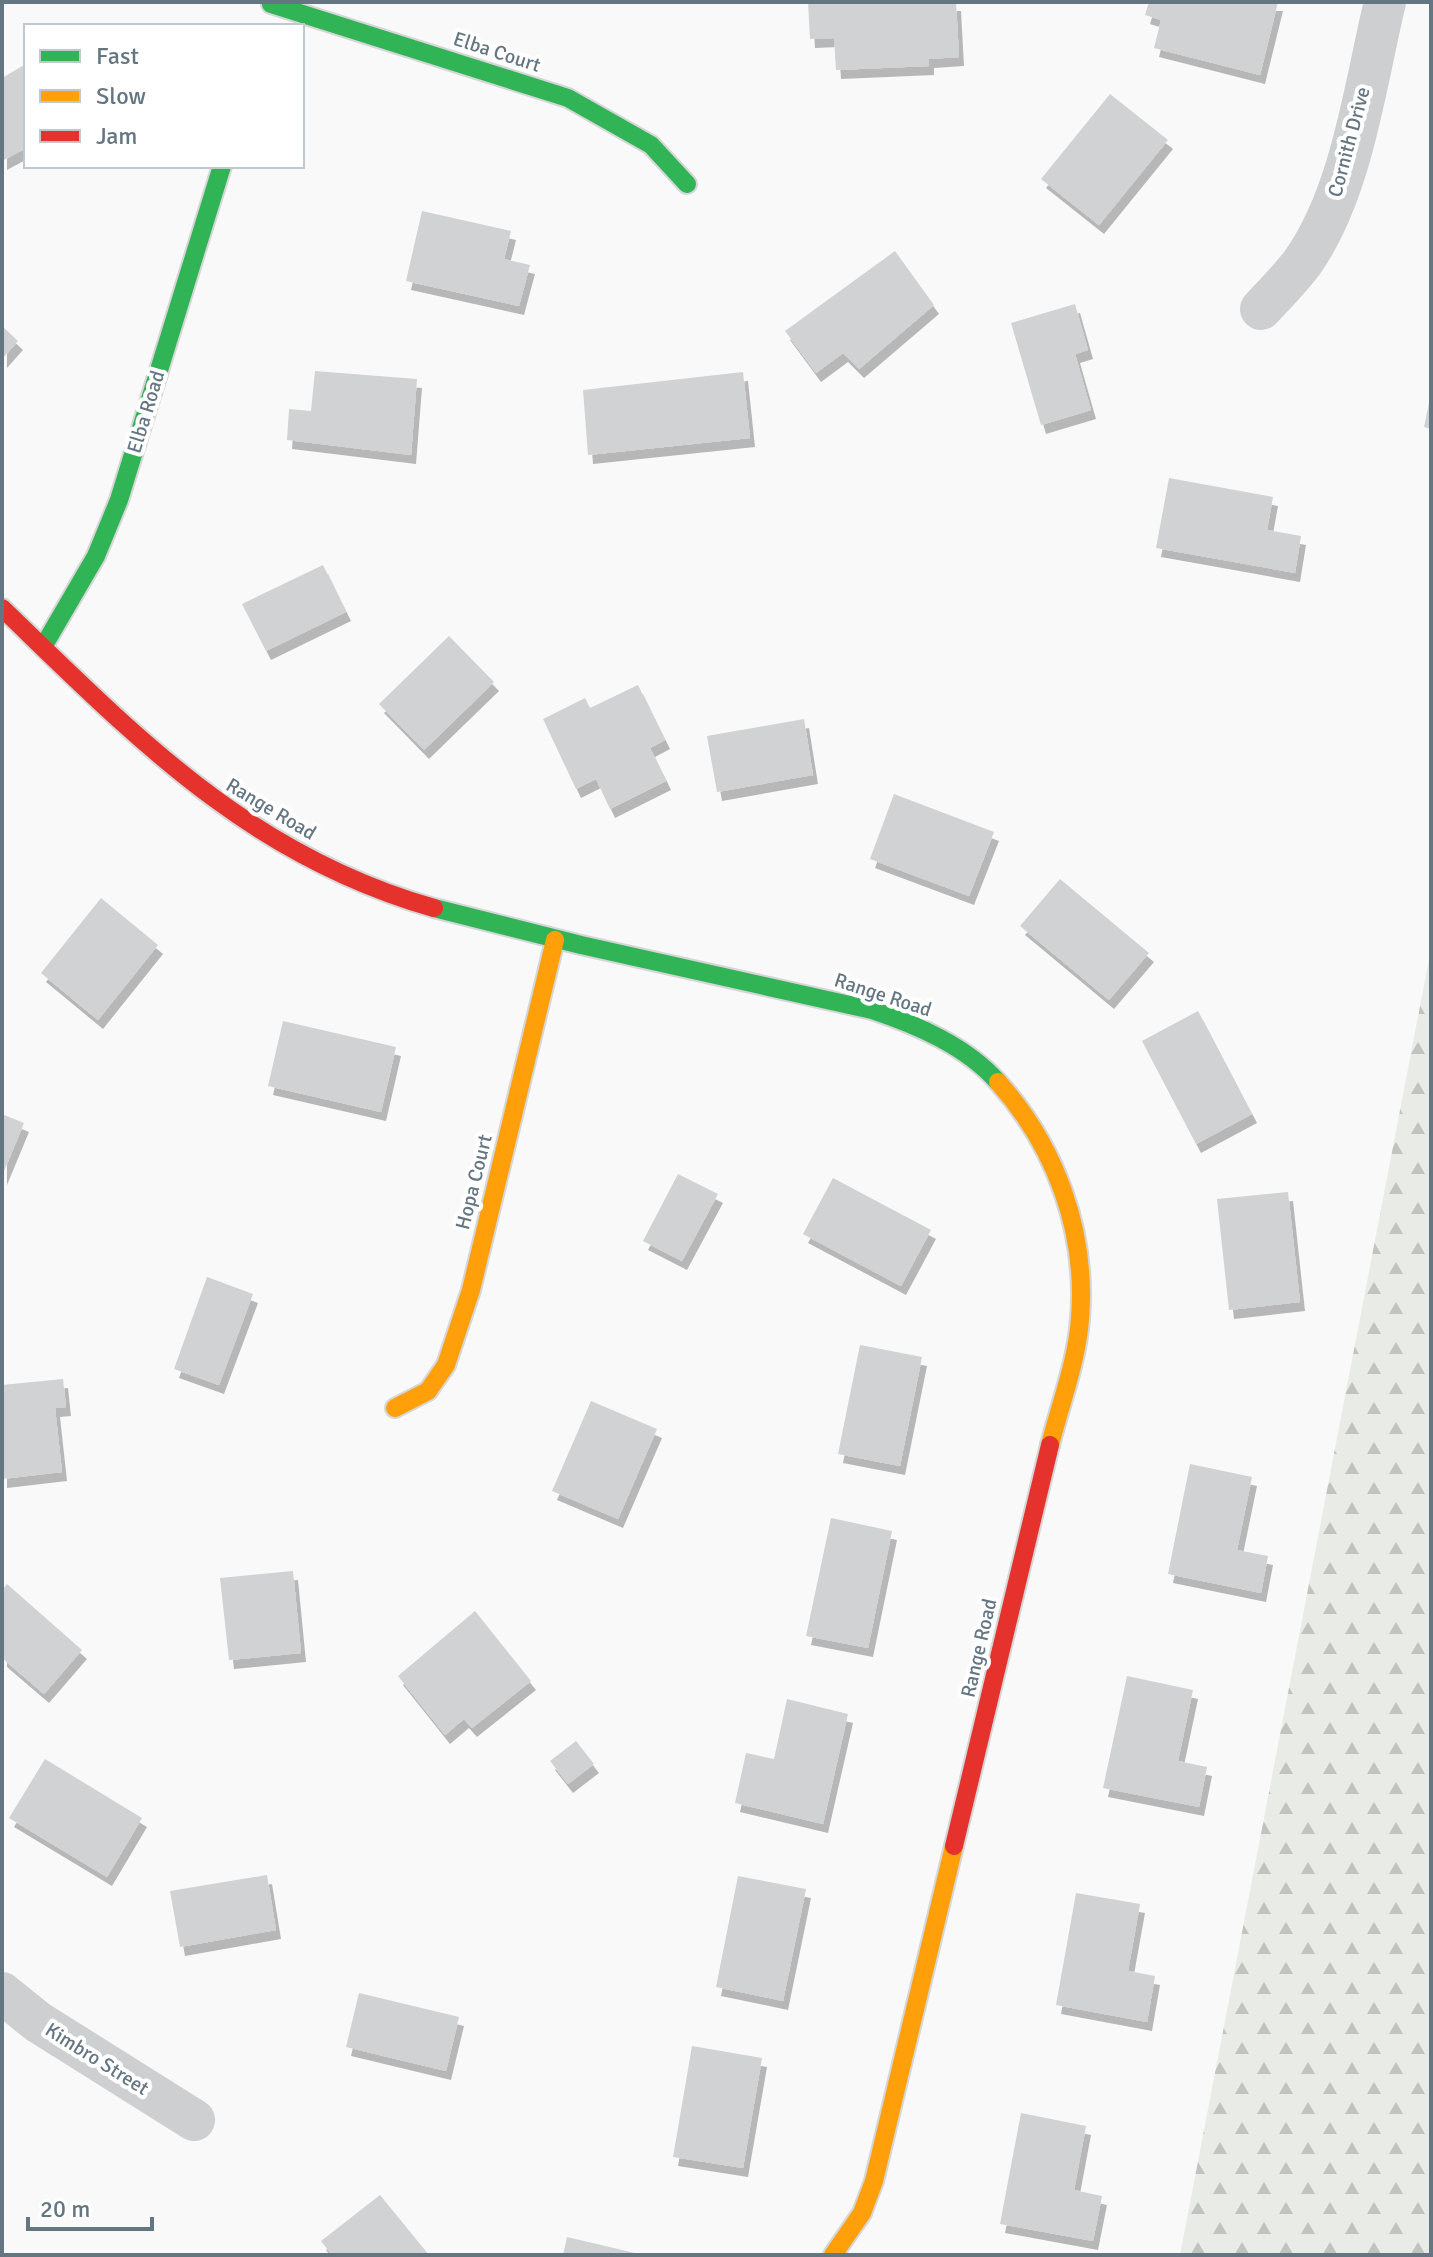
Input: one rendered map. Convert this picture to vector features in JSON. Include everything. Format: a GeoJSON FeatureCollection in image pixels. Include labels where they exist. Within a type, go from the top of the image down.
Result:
{"type":"FeatureCollection","features":[{"type":"Feature","properties":{"kind":"street","name":"Cornith Drive"},"geometry":{"type":"LineString","coordinates":[[1261,309],[1302,263],[1325,224],[1343,177],[1385,2]]}},
{"type":"Feature","properties":{"kind":"street","name":"Elba Court"},"geometry":{"type":"LineString","coordinates":[[269,11],[568,98],[651,145],[687,184]]}},
{"type":"Feature","properties":{"kind":"street","name":"Elba Road"},"geometry":{"type":"LineString","coordinates":[[43,647],[96,556],[119,500],[221,168]]}},
{"type":"Feature","properties":{"kind":"street","name":"Range Road"},"geometry":{"type":"LineString","coordinates":[[2,608],[160,759],[207,795],[299,853],[383,891],[555,940],[859,1006],[933,1034],[981,1066],[1026,1114],[1058,1171],[1079,1248],[1080,1321],[874,2181],[862,2213],[833,2255]]}},
{"type":"Feature","properties":{"kind":"street","name":"Hopa Court"},"geometry":{"type":"LineString","coordinates":[[395,1408],[428,1391],[446,1365],[471,1290],[555,940]]}},
{"type":"Feature","properties":{"kind":"street","name":"Kimbro Street"},"geometry":{"type":"LineString","coordinates":[[2,1993],[38,2022],[194,2120]]}},
{"type":"Feature","properties":{"kind":"green space"},"geometry":{"type":"Polygon","coordinates":[[[1431,949],[1431,2255],[1180,2255],[1431,949]]]}},
{"type":"Feature","properties":{"kind":"building"},"geometry":{"type":"Polygon","coordinates":[[[808,2],[956,2],[959,57],[929,59],[929,66],[836,70],[834,38],[810,39],[808,2]]]}},
{"type":"Feature","properties":{"kind":"building"},"geometry":{"type":"Polygon","coordinates":[[[1149,2],[1278,2],[1260,75],[1154,48],[1161,20],[1145,15],[1149,2]]]}},
{"type":"Feature","properties":{"kind":"building"},"geometry":{"type":"Polygon","coordinates":[[[24,65],[24,149],[2,161],[2,78],[24,65]]]}},
{"type":"Feature","properties":{"kind":"building"},"geometry":{"type":"Polygon","coordinates":[[[1110,94],[1168,140],[1099,225],[1041,179],[1110,94]]]}},
{"type":"Feature","properties":{"kind":"building"},"geometry":{"type":"Polygon","coordinates":[[[422,211],[511,231],[504,259],[530,265],[519,306],[406,281],[422,211]]]}},
{"type":"Feature","properties":{"kind":"building"},"geometry":{"type":"Polygon","coordinates":[[[895,251],[934,305],[859,369],[843,353],[816,373],[785,331],[895,251]]]}},
{"type":"Feature","properties":{"kind":"building"},"geometry":{"type":"Polygon","coordinates":[[[1075,304],[1088,350],[1075,354],[1091,410],[1041,425],[1011,323],[1075,304]]]}},
{"type":"Feature","properties":{"kind":"building"},"geometry":{"type":"Polygon","coordinates":[[[2,326],[18,341],[2,359],[2,326]]]}},
{"type":"Feature","properties":{"kind":"building"},"geometry":{"type":"Polygon","coordinates":[[[315,371],[417,379],[411,455],[287,440],[289,409],[311,411],[315,371]]]}},
{"type":"Feature","properties":{"kind":"building"},"geometry":{"type":"Polygon","coordinates":[[[743,372],[750,438],[588,455],[583,390],[743,372]]]}},
{"type":"Feature","properties":{"kind":"building"},"geometry":{"type":"Polygon","coordinates":[[[1431,398],[1431,429],[1424,427],[1431,398]]]}},
{"type":"Feature","properties":{"kind":"building"},"geometry":{"type":"Polygon","coordinates":[[[1169,478],[1273,497],[1267,530],[1301,536],[1295,573],[1156,548],[1169,478]]]}},
{"type":"Feature","properties":{"kind":"building"},"geometry":{"type":"Polygon","coordinates":[[[323,565],[346,612],[266,651],[242,604],[323,565]]]}},
{"type":"Feature","properties":{"kind":"building"},"geometry":{"type":"Polygon","coordinates":[[[449,636],[494,682],[424,750],[379,704],[449,636]]]}},
{"type":"Feature","properties":{"kind":"building"},"geometry":{"type":"Polygon","coordinates":[[[638,685],[665,740],[650,748],[666,781],[610,809],[596,779],[576,789],[543,719],[585,698],[590,708],[638,685]]]}},
{"type":"Feature","properties":{"kind":"building"},"geometry":{"type":"Polygon","coordinates":[[[804,719],[813,775],[717,792],[707,736],[804,719]]]}},
{"type":"Feature","properties":{"kind":"building"},"geometry":{"type":"Polygon","coordinates":[[[894,794],[994,832],[969,896],[870,859],[894,794]]]}},
{"type":"Feature","properties":{"kind":"building"},"geometry":{"type":"Polygon","coordinates":[[[1060,879],[1149,953],[1109,1000],[1020,926],[1060,879]]]}},
{"type":"Feature","properties":{"kind":"building"},"geometry":{"type":"Polygon","coordinates":[[[101,898],[158,945],[98,1020],[41,973],[101,898]]]}},
{"type":"Feature","properties":{"kind":"building"},"geometry":{"type":"Polygon","coordinates":[[[1198,1011],[1252,1114],[1196,1144],[1142,1041],[1198,1011]]]}},
{"type":"Feature","properties":{"kind":"building"},"geometry":{"type":"Polygon","coordinates":[[[283,1021],[396,1047],[381,1112],[268,1086],[283,1021]]]}},
{"type":"Feature","properties":{"kind":"building"},"geometry":{"type":"Polygon","coordinates":[[[2,1114],[24,1123],[2,1176],[2,1114]]]}},
{"type":"Feature","properties":{"kind":"building"},"geometry":{"type":"Polygon","coordinates":[[[678,1174],[718,1194],[682,1261],[643,1241],[678,1174]]]}},
{"type":"Feature","properties":{"kind":"building"},"geometry":{"type":"Polygon","coordinates":[[[833,1178],[931,1230],[901,1286],[803,1234],[833,1178]]]}},
{"type":"Feature","properties":{"kind":"building"},"geometry":{"type":"Polygon","coordinates":[[[1288,1192],[1300,1302],[1229,1310],[1217,1199],[1288,1192]]]}},
{"type":"Feature","properties":{"kind":"building"},"geometry":{"type":"Polygon","coordinates":[[[207,1277],[253,1294],[219,1385],[174,1369],[207,1277]]]}},
{"type":"Feature","properties":{"kind":"building"},"geometry":{"type":"Polygon","coordinates":[[[860,1345],[922,1357],[900,1466],[838,1454],[860,1345]]]}},
{"type":"Feature","properties":{"kind":"building"},"geometry":{"type":"Polygon","coordinates":[[[63,1379],[66,1407],[55,1408],[62,1472],[2,1479],[2,1385],[63,1379]]]}},
{"type":"Feature","properties":{"kind":"building"},"geometry":{"type":"Polygon","coordinates":[[[591,1401],[657,1429],[618,1519],[552,1491],[591,1401]]]}},
{"type":"Feature","properties":{"kind":"building"},"geometry":{"type":"Polygon","coordinates":[[[1190,1464],[1252,1477],[1237,1550],[1268,1556],[1261,1593],[1168,1574],[1190,1464]]]}},
{"type":"Feature","properties":{"kind":"building"},"geometry":{"type":"Polygon","coordinates":[[[831,1518],[892,1531],[868,1648],[806,1636],[831,1518]]]}},
{"type":"Feature","properties":{"kind":"building"},"geometry":{"type":"Polygon","coordinates":[[[293,1571],[301,1653],[229,1660],[220,1578],[293,1571]]]}},
{"type":"Feature","properties":{"kind":"building"},"geometry":{"type":"Polygon","coordinates":[[[7,1584],[82,1650],[44,1694],[2,1658],[2,1590],[7,1584]]]}},
{"type":"Feature","properties":{"kind":"building"},"geometry":{"type":"Polygon","coordinates":[[[475,1611],[531,1681],[472,1728],[464,1719],[445,1735],[398,1676],[475,1611]]]}},
{"type":"Feature","properties":{"kind":"building"},"geometry":{"type":"Polygon","coordinates":[[[1127,1676],[1193,1690],[1178,1761],[1207,1767],[1199,1807],[1103,1788],[1127,1676]]]}},
{"type":"Feature","properties":{"kind":"building"},"geometry":{"type":"Polygon","coordinates":[[[787,1699],[848,1714],[823,1824],[735,1803],[746,1753],[774,1759],[787,1699]]]}},
{"type":"Feature","properties":{"kind":"building"},"geometry":{"type":"Polygon","coordinates":[[[576,1741],[594,1764],[568,1784],[550,1761],[576,1741]]]}},
{"type":"Feature","properties":{"kind":"building"},"geometry":{"type":"Polygon","coordinates":[[[45,1759],[142,1818],[107,1877],[9,1818],[45,1759]]]}},
{"type":"Feature","properties":{"kind":"building"},"geometry":{"type":"Polygon","coordinates":[[[267,1875],[276,1930],[180,1947],[170,1891],[267,1875]]]}},
{"type":"Feature","properties":{"kind":"building"},"geometry":{"type":"Polygon","coordinates":[[[738,1876],[806,1889],[783,2001],[716,1987],[738,1876]]]}},
{"type":"Feature","properties":{"kind":"building"},"geometry":{"type":"Polygon","coordinates":[[[1076,1893],[1140,1904],[1128,1971],[1155,1976],[1147,2022],[1056,2005],[1076,1893]]]}},
{"type":"Feature","properties":{"kind":"building"},"geometry":{"type":"Polygon","coordinates":[[[359,1993],[459,2017],[446,2071],[346,2047],[359,1993]]]}},
{"type":"Feature","properties":{"kind":"building"},"geometry":{"type":"Polygon","coordinates":[[[692,2046],[762,2058],[743,2168],[673,2157],[692,2046]]]}},
{"type":"Feature","properties":{"kind":"building"},"geometry":{"type":"Polygon","coordinates":[[[1021,2113],[1086,2126],[1074,2190],[1102,2196],[1093,2241],[1000,2224],[1021,2113]]]}},
{"type":"Feature","properties":{"kind":"building"},"geometry":{"type":"Polygon","coordinates":[[[380,2195],[429,2255],[332,2255],[321,2241],[380,2195]]]}},
{"type":"Feature","properties":{"kind":"building"},"geometry":{"type":"Polygon","coordinates":[[[567,2237],[639,2254],[563,2255],[567,2237]]]}},
{"type":"Feature","properties":{"kind":"traffic: fast"},"geometry":{"type":"LineString","coordinates":[[271,4],[568,98],[651,145],[687,184]]}},
{"type":"Feature","properties":{"kind":"traffic: fast"},"geometry":{"type":"LineString","coordinates":[[43,647],[96,556],[119,500],[221,168]]}},
{"type":"Feature","properties":{"kind":"traffic: fast"},"geometry":{"type":"LineString","coordinates":[[434,908],[581,945],[872,1010],[956,1047],[998,1082]]}},
{"type":"Feature","properties":{"kind":"traffic: slow"},"geometry":{"type":"LineString","coordinates":[[395,1408],[428,1391],[446,1365],[471,1290],[555,940]]}},
{"type":"Feature","properties":{"kind":"traffic: slow"},"geometry":{"type":"LineString","coordinates":[[998,1082],[1036,1134],[1051,1163],[1063,1192],[1078,1254],[1081,1287],[1078,1335],[1050,1445]]}},
{"type":"Feature","properties":{"kind":"traffic: slow"},"geometry":{"type":"LineString","coordinates":[[833,2255],[862,2213],[874,2181],[954,1846]]}},
{"type":"Feature","properties":{"kind":"traffic: jam"},"geometry":{"type":"LineString","coordinates":[[2,608],[149,746],[251,824],[307,857],[368,885],[434,908]]}},
{"type":"Feature","properties":{"kind":"traffic: jam"},"geometry":{"type":"LineString","coordinates":[[954,1846],[1050,1445]]}}]}
